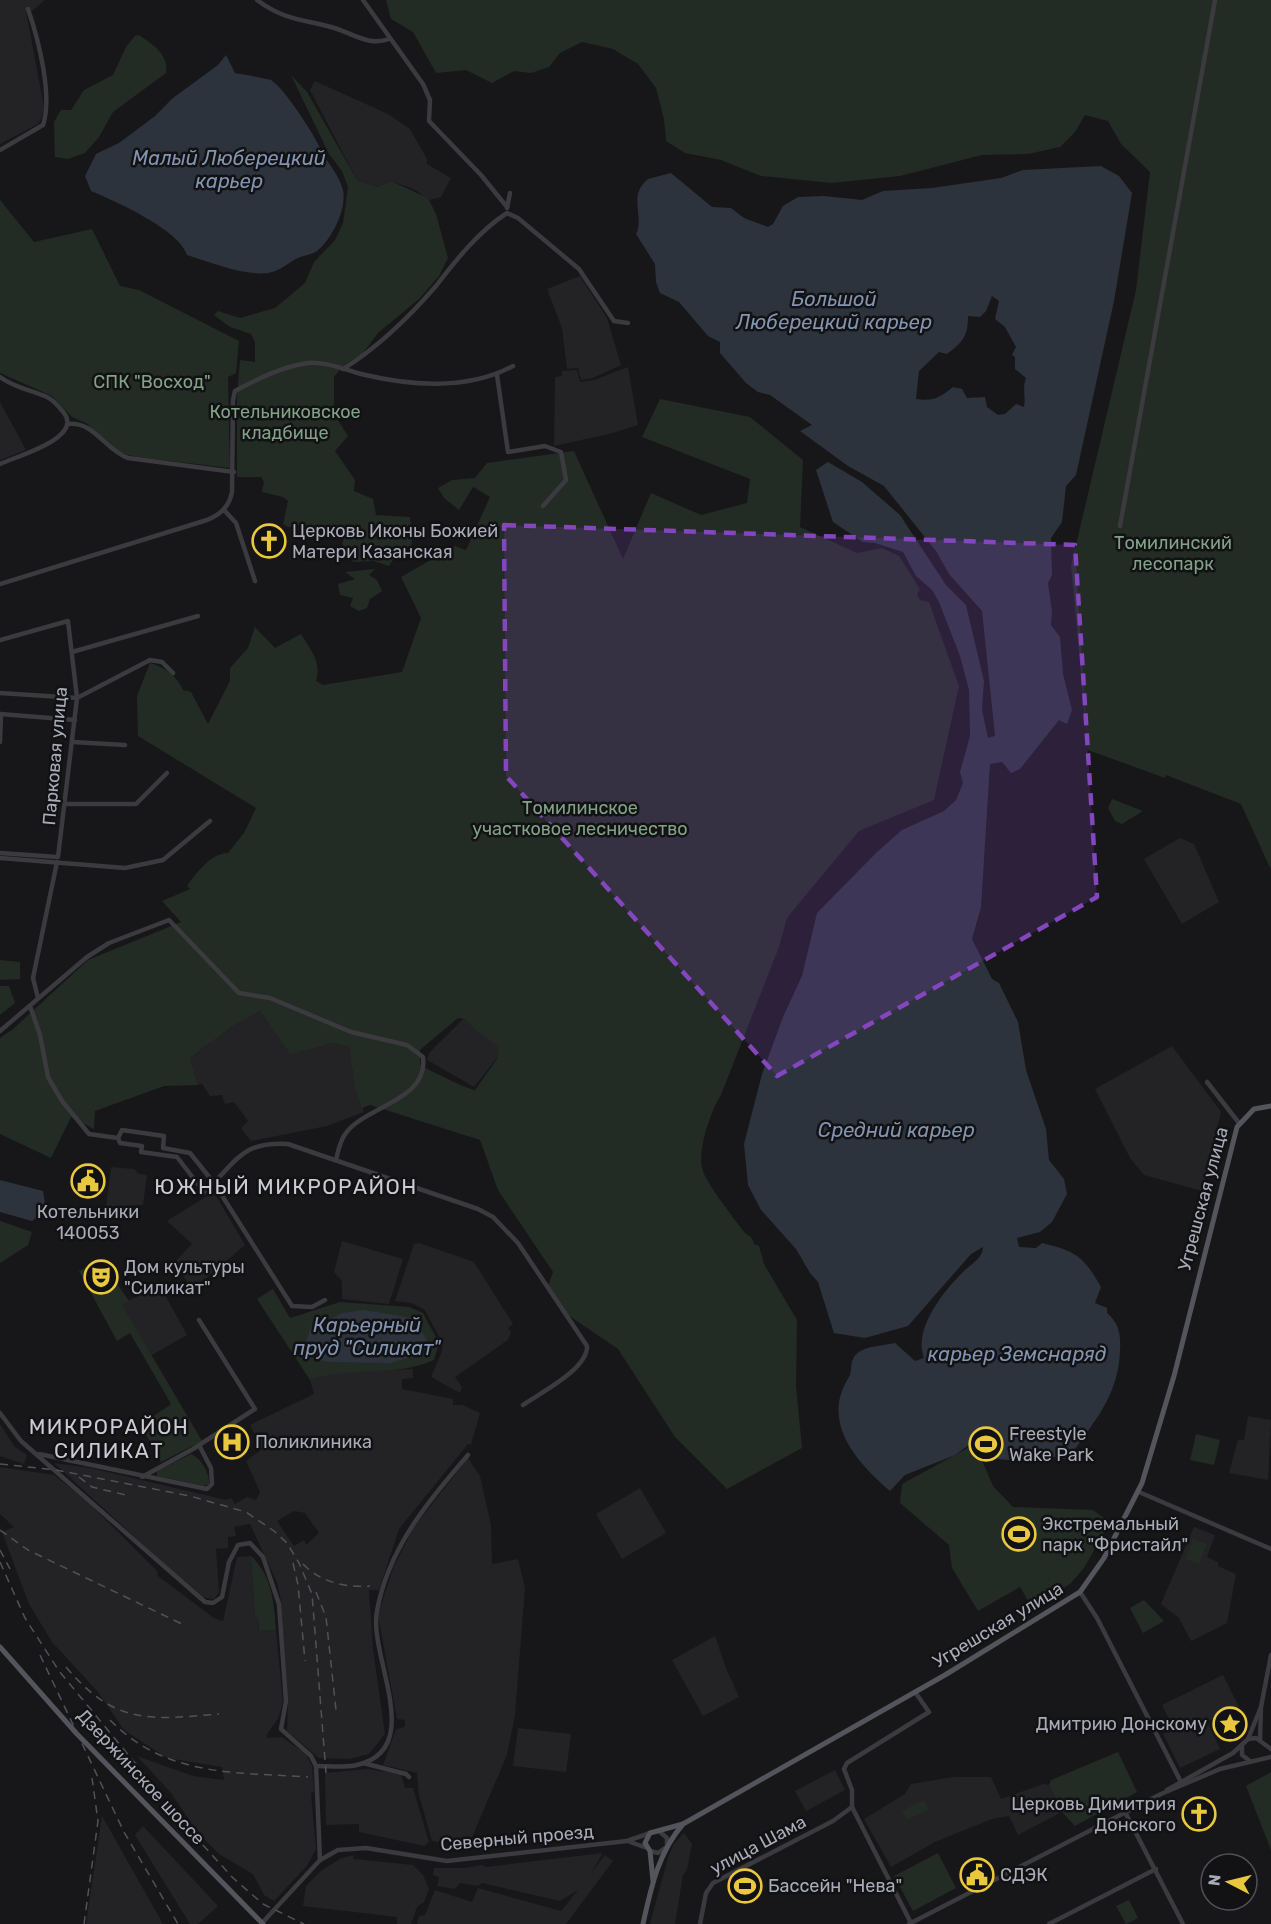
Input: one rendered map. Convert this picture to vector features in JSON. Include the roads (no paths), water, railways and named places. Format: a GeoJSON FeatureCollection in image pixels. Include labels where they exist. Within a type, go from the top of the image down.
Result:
{"type":"FeatureCollection","features":[{"type":"Feature","properties":{"kind":"main road","name":"Угрешская улица"},"geometry":{"type":"LineString","coordinates":[[653,1881],[649,1850],[645,1839],[650,1833],[683,1824],[915,1692],[1080,1592],[1104,1558],[1139,1492],[1167,1400],[1232,1140],[1239,1123],[1254,1109],[1271,1106]]}},
{"type":"Feature","properties":{"kind":"main road","name":"Дзержинское шоссе"},"geometry":{"type":"LineString","coordinates":[[0,1647],[77,1734],[262,1924]]}},
{"type":"Feature","properties":{"kind":"main road","name":"Угрешская улица"},"geometry":{"type":"LineString","coordinates":[[643,1924],[653,1881],[666,1847],[683,1824]]}},
{"type":"Feature","properties":{"kind":"street"},"geometry":{"type":"LineString","coordinates":[[257,0],[293,20],[332,27],[361,39],[380,42],[389,39]]}},
{"type":"Feature","properties":{"kind":"street"},"geometry":{"type":"LineString","coordinates":[[363,0],[423,84],[430,100],[429,122],[481,175],[507,207]]}},
{"type":"Feature","properties":{"kind":"street"},"geometry":{"type":"LineString","coordinates":[[1120,526],[1215,0]]}},
{"type":"Feature","properties":{"kind":"street"},"geometry":{"type":"LineString","coordinates":[[0,150],[43,125],[46,117],[43,74],[28,9]]}},
{"type":"Feature","properties":{"kind":"street"},"geometry":{"type":"LineString","coordinates":[[343,369],[366,353],[414,308],[464,252],[507,213],[510,193]]}},
{"type":"Feature","properties":{"kind":"street"},"geometry":{"type":"LineString","coordinates":[[507,213],[518,218],[579,269],[614,321],[628,322]]}},
{"type":"Feature","properties":{"kind":"street"},"geometry":{"type":"LineString","coordinates":[[0,584],[207,520],[224,510],[231,497],[234,472],[235,392],[301,365],[316,363],[390,380],[442,385],[497,375],[513,366]]}},
{"type":"Feature","properties":{"kind":"street"},"geometry":{"type":"LineString","coordinates":[[497,375],[508,452],[545,446],[561,452],[566,480],[543,506]]}},
{"type":"Feature","properties":{"kind":"street"},"geometry":{"type":"LineString","coordinates":[[0,377],[22,390],[53,400],[68,418],[68,424],[61,435],[0,464]]}},
{"type":"Feature","properties":{"kind":"street"},"geometry":{"type":"LineString","coordinates":[[68,424],[85,425],[113,451],[128,458],[234,472]]}},
{"type":"Feature","properties":{"kind":"street"},"geometry":{"type":"LineString","coordinates":[[224,510],[234,518],[255,581]]}},
{"type":"Feature","properties":{"kind":"street"},"geometry":{"type":"LineString","coordinates":[[72,652],[198,616]]}},
{"type":"Feature","properties":{"kind":"street","name":"Парковая улица"},"geometry":{"type":"LineString","coordinates":[[0,640],[68,621],[77,698],[66,804],[33,978],[38,998]]}},
{"type":"Feature","properties":{"kind":"street"},"geometry":{"type":"LineString","coordinates":[[0,693],[77,698],[146,660],[162,662],[173,674]]}},
{"type":"Feature","properties":{"kind":"street"},"geometry":{"type":"LineString","coordinates":[[0,742],[0,714],[75,720]]}},
{"type":"Feature","properties":{"kind":"street"},"geometry":{"type":"LineString","coordinates":[[73,742],[125,745]]}},
{"type":"Feature","properties":{"kind":"street"},"geometry":{"type":"LineString","coordinates":[[66,804],[136,804],[167,773]]}},
{"type":"Feature","properties":{"kind":"street"},"geometry":{"type":"LineString","coordinates":[[0,853],[125,868],[163,860],[210,820]]}},
{"type":"Feature","properties":{"kind":"street"},"geometry":{"type":"LineString","coordinates":[[0,858],[57,860]]}},
{"type":"Feature","properties":{"kind":"street"},"geometry":{"type":"LineString","coordinates":[[0,1031],[67,972],[108,944],[170,920],[238,993],[270,998],[326,1024],[417,1050],[423,1057],[424,1065],[413,1087],[351,1128],[343,1138],[336,1160]]}},
{"type":"Feature","properties":{"kind":"street"},"geometry":{"type":"LineString","coordinates":[[30,1006],[40,1035],[48,1077],[62,1101],[89,1134],[118,1138]]}},
{"type":"Feature","properties":{"kind":"street"},"geometry":{"type":"LineString","coordinates":[[1207,1082],[1239,1123]]}},
{"type":"Feature","properties":{"kind":"street"},"geometry":{"type":"LineString","coordinates":[[118,1138],[122,1130],[164,1136],[163,1148],[190,1153],[214,1183],[292,1306],[312,1307],[325,1300]]}},
{"type":"Feature","properties":{"kind":"street"},"geometry":{"type":"LineString","coordinates":[[118,1138],[120,1143],[142,1146],[141,1152],[177,1157],[204,1192],[234,1160],[255,1146],[288,1144],[478,1209],[493,1217],[518,1243],[586,1343],[587,1351],[579,1366],[523,1406]]}},
{"type":"Feature","properties":{"kind":"street"},"geometry":{"type":"LineString","coordinates":[[142,1477],[199,1445],[255,1409],[199,1320]]}},
{"type":"Feature","properties":{"kind":"street"},"geometry":{"type":"LineString","coordinates":[[0,1413],[21,1441],[204,1602],[213,1603],[222,1597],[229,1562],[238,1545],[247,1542],[255,1546],[271,1574],[279,1604],[286,1701],[281,1729],[311,1756],[316,1766],[320,1860]]}},
{"type":"Feature","properties":{"kind":"street"},"geometry":{"type":"LineString","coordinates":[[37,1453],[207,1489],[212,1484],[211,1468],[199,1445]]}},
{"type":"Feature","properties":{"kind":"street"},"geometry":{"type":"LineString","coordinates":[[316,1766],[352,1766],[363,1763],[381,1752],[392,1733],[393,1721],[376,1628],[376,1614],[384,1587],[410,1527],[468,1455]]}},
{"type":"Feature","properties":{"kind":"street"},"geometry":{"type":"LineString","coordinates":[[1139,1492],[1271,1549]]}},
{"type":"Feature","properties":{"kind":"street"},"geometry":{"type":"LineString","coordinates":[[1080,1592],[1096,1617],[1181,1782]]}},
{"type":"Feature","properties":{"kind":"street"},"geometry":{"type":"LineString","coordinates":[[1271,1655],[1261,1707],[1260,1740],[1264,1746],[1271,1749]]}},
{"type":"Feature","properties":{"kind":"street"},"geometry":{"type":"LineString","coordinates":[[915,1692],[929,1712],[847,1763],[844,1769],[852,1790],[852,1807],[910,1923],[1161,1794],[1220,1769],[1271,1757]]}},
{"type":"Feature","properties":{"kind":"street"},"geometry":{"type":"LineString","coordinates":[[1161,1794],[1218,1764],[1242,1746],[1248,1739],[1261,1707]]}},
{"type":"Feature","properties":{"kind":"street"},"geometry":{"type":"LineString","coordinates":[[1248,1739],[1260,1740]]}},
{"type":"Feature","properties":{"kind":"street"},"geometry":{"type":"LineString","coordinates":[[1242,1746],[1242,1755],[1250,1761]]}},
{"type":"Feature","properties":{"kind":"street"},"geometry":{"type":"LineString","coordinates":[[1257,1761],[1264,1754],[1264,1746]]}},
{"type":"Feature","properties":{"kind":"street"},"geometry":{"type":"LineString","coordinates":[[363,1763],[406,1774],[409,1777]]}},
{"type":"Feature","properties":{"kind":"street","name":"улица Шама"},"geometry":{"type":"LineString","coordinates":[[700,1924],[706,1893],[713,1883],[833,1821],[852,1807]]}},
{"type":"Feature","properties":{"kind":"street"},"geometry":{"type":"LineString","coordinates":[[1125,1812],[1184,1924]]}},
{"type":"Feature","properties":{"kind":"street"},"geometry":{"type":"LineString","coordinates":[[649,1850],[658,1853],[666,1847],[667,1838],[659,1831]]}},
{"type":"Feature","properties":{"kind":"street","name":"Северный проезд"},"geometry":{"type":"LineString","coordinates":[[262,1924],[320,1860],[330,1853],[347,1848],[366,1848],[447,1861],[627,1841],[650,1833]]}},
{"type":"Feature","properties":{"kind":"street","name":"Северный проезд"},"geometry":{"type":"LineString","coordinates":[[627,1841],[649,1850]]}},
{"type":"Feature","properties":{"kind":"street"},"geometry":{"type":"LineString","coordinates":[[1049,1924],[1156,1869]]}},
{"type":"Feature","properties":{"kind":"water","name":"Малый Люберецкий карьер"},"geometry":{"type":"Polygon","coordinates":[[[226,55],[235,73],[271,80],[277,85],[310,130],[343,190],[343,206],[337,223],[323,246],[315,252],[268,273],[237,270],[187,255],[182,245],[160,226],[91,191],[85,176],[96,154],[119,143],[155,116],[173,98],[218,65],[226,55]]]}},
{"type":"Feature","properties":{"kind":"water"},"geometry":{"type":"Polygon","coordinates":[[[1101,166],[1119,176],[1132,193],[1114,301],[1076,475],[1066,486],[1062,522],[1051,538],[1052,575],[1048,583],[1052,612],[1051,625],[1060,637],[1063,674],[1072,710],[1067,724],[1059,720],[1020,769],[1011,773],[1002,762],[990,764],[981,907],[972,939],[992,979],[999,983],[1018,1022],[1026,1070],[1046,1129],[1049,1160],[1064,1179],[1067,1194],[1052,1222],[1040,1232],[1017,1238],[1019,1247],[1036,1248],[1042,1243],[1063,1249],[1084,1262],[1101,1287],[1095,1303],[1107,1308],[1107,1313],[1117,1325],[1120,1351],[1115,1382],[1103,1409],[1068,1459],[1032,1454],[1012,1460],[1002,1460],[983,1455],[977,1439],[955,1455],[905,1475],[890,1491],[855,1454],[846,1440],[841,1425],[839,1410],[841,1394],[850,1375],[852,1361],[860,1351],[895,1343],[915,1361],[924,1358],[922,1347],[926,1323],[939,1300],[955,1280],[979,1258],[983,1247],[971,1254],[908,1326],[865,1338],[834,1333],[818,1282],[796,1249],[761,1210],[748,1185],[744,1144],[762,1074],[783,1017],[802,976],[817,913],[902,830],[944,811],[956,800],[963,783],[960,772],[970,736],[969,690],[960,656],[932,590],[916,576],[903,552],[875,543],[863,542],[833,522],[816,470],[828,462],[862,482],[900,515],[946,585],[966,605],[984,681],[982,710],[988,738],[995,736],[982,611],[949,574],[936,551],[884,486],[848,466],[800,431],[812,425],[770,395],[758,392],[746,383],[720,353],[720,342],[708,336],[679,302],[660,293],[656,282],[655,264],[636,234],[639,220],[637,199],[642,186],[648,179],[671,173],[712,207],[731,208],[744,218],[768,227],[773,224],[783,206],[798,197],[824,196],[862,200],[883,191],[932,188],[1001,178],[1023,170],[1101,166]],[[992,296],[986,311],[980,317],[968,316],[966,334],[961,342],[947,354],[939,352],[919,371],[916,399],[935,398],[953,387],[962,389],[967,398],[985,397],[987,407],[998,415],[1005,414],[1016,404],[1024,407],[1026,378],[1015,369],[1015,357],[1012,355],[1016,347],[1005,327],[995,319],[999,301],[992,296]]]}},
{"type":"Feature","properties":{"kind":"water"},"geometry":{"type":"Polygon","coordinates":[[[0,1180],[43,1191],[46,1210],[32,1221],[0,1212],[0,1180]]]}},
{"type":"Feature","properties":{"kind":"water","name":"Карьерный пруд \"Силикат\""},"geometry":{"type":"Polygon","coordinates":[[[364,1310],[412,1318],[427,1340],[428,1347],[417,1355],[391,1363],[330,1362],[318,1360],[311,1355],[306,1342],[311,1327],[343,1313],[364,1310]]]}},
{"type":"Feature","properties":{"kind":"railway"},"geometry":{"type":"LineString","coordinates":[[0,1464],[56,1470],[190,1496],[246,1512],[287,1543],[299,1563],[312,1594],[326,1773]]}},
{"type":"Feature","properties":{"kind":"railway"},"geometry":{"type":"LineString","coordinates":[[79,1477],[92,1487],[126,1495]]}},
{"type":"Feature","properties":{"kind":"railway"},"geometry":{"type":"LineString","coordinates":[[0,1530],[28,1550],[186,1626]]}},
{"type":"Feature","properties":{"kind":"railway"},"geometry":{"type":"LineString","coordinates":[[0,1550],[10,1569]]}},
{"type":"Feature","properties":{"kind":"railway"},"geometry":{"type":"LineString","coordinates":[[0,1562],[25,1618],[59,1671],[202,1844],[233,1878],[263,1904],[304,1924]]}},
{"type":"Feature","properties":{"kind":"railway"},"geometry":{"type":"LineString","coordinates":[[293,1563],[298,1585],[305,1661]]}},
{"type":"Feature","properties":{"kind":"railway"},"geometry":{"type":"LineString","coordinates":[[303,1564],[317,1575],[343,1585],[370,1586]]}},
{"type":"Feature","properties":{"kind":"railway"},"geometry":{"type":"LineString","coordinates":[[316,1592],[326,1617],[336,1710]]}},
{"type":"Feature","properties":{"kind":"railway"},"geometry":{"type":"LineString","coordinates":[[40,1655],[124,1832],[178,1924]]}},
{"type":"Feature","properties":{"kind":"railway"},"geometry":{"type":"LineString","coordinates":[[66,1667],[84,1686],[117,1709],[153,1717],[219,1714]]}},
{"type":"Feature","properties":{"kind":"railway"},"geometry":{"type":"LineString","coordinates":[[110,1720],[132,1739],[178,1762],[228,1772],[308,1777]]}},
{"type":"Feature","properties":{"kind":"railway"},"geometry":{"type":"LineString","coordinates":[[84,1924],[98,1821],[92,1778]]}},
{"type":"Feature","properties":{"kind":"place","name":"Церковь Иконы Божией Матери Казанская"},"geometry":{"type":"Point","coordinates":[269,541]}},
{"type":"Feature","properties":{"kind":"place","name":"Котельники 140053"},"geometry":{"type":"Point","coordinates":[88,1181]}},
{"type":"Feature","properties":{"kind":"place","name":"Дом культуры \"Силикат\""},"geometry":{"type":"Point","coordinates":[101,1277]}},
{"type":"Feature","properties":{"kind":"place","name":"Поликлиника"},"geometry":{"type":"Point","coordinates":[232,1442]}},
{"type":"Feature","properties":{"kind":"place","name":"Freestyle Wake Park"},"geometry":{"type":"Point","coordinates":[986,1444]}},
{"type":"Feature","properties":{"kind":"place","name":"Экстремальный парк \"Фристайл\""},"geometry":{"type":"Point","coordinates":[1019,1534]}},
{"type":"Feature","properties":{"kind":"place","name":"Дмитрию Донскому"},"geometry":{"type":"Point","coordinates":[1230,1724]}},
{"type":"Feature","properties":{"kind":"place","name":"Церковь Димитрия Донского"},"geometry":{"type":"Point","coordinates":[1199,1814]}},
{"type":"Feature","properties":{"kind":"place","name":"СДЭК"},"geometry":{"type":"Point","coordinates":[977,1875]}},
{"type":"Feature","properties":{"kind":"place","name":"Бассейн \"Нева\""},"geometry":{"type":"Point","coordinates":[745,1886]}},
{"type":"Feature","properties":{"kind":"district","name":"ЮЖНЫЙ МИКРОРАЙОН"},"geometry":{"type":"Point","coordinates":[286,1187]}},
{"type":"Feature","properties":{"kind":"district","name":"МИКРОРАЙОН СИЛИКАТ"},"geometry":{"type":"Point","coordinates":[109,1439]}},
{"type":"Feature","properties":{"kind":"water label","name":"Большой Люберецкий карьер"},"geometry":{"type":"Point","coordinates":[834,310]}},
{"type":"Feature","properties":{"kind":"water label","name":"Средний карьер"},"geometry":{"type":"Point","coordinates":[896,1130]}},
{"type":"Feature","properties":{"kind":"water label","name":"карьер Земснаряд"},"geometry":{"type":"Point","coordinates":[1017,1354]}},
{"type":"Feature","properties":{"kind":"park label","name":"СПК \"Восход\""},"geometry":{"type":"Point","coordinates":[152,382]}},
{"type":"Feature","properties":{"kind":"park label","name":"Котельниковское кладбище"},"geometry":{"type":"Point","coordinates":[285,422]}},
{"type":"Feature","properties":{"kind":"park label","name":"Томилинский лесопарк"},"geometry":{"type":"Point","coordinates":[1173,553]}},
{"type":"Feature","properties":{"kind":"park label","name":"Томилинское участковое лесничество"},"geometry":{"type":"Point","coordinates":[580,818]}}]}
